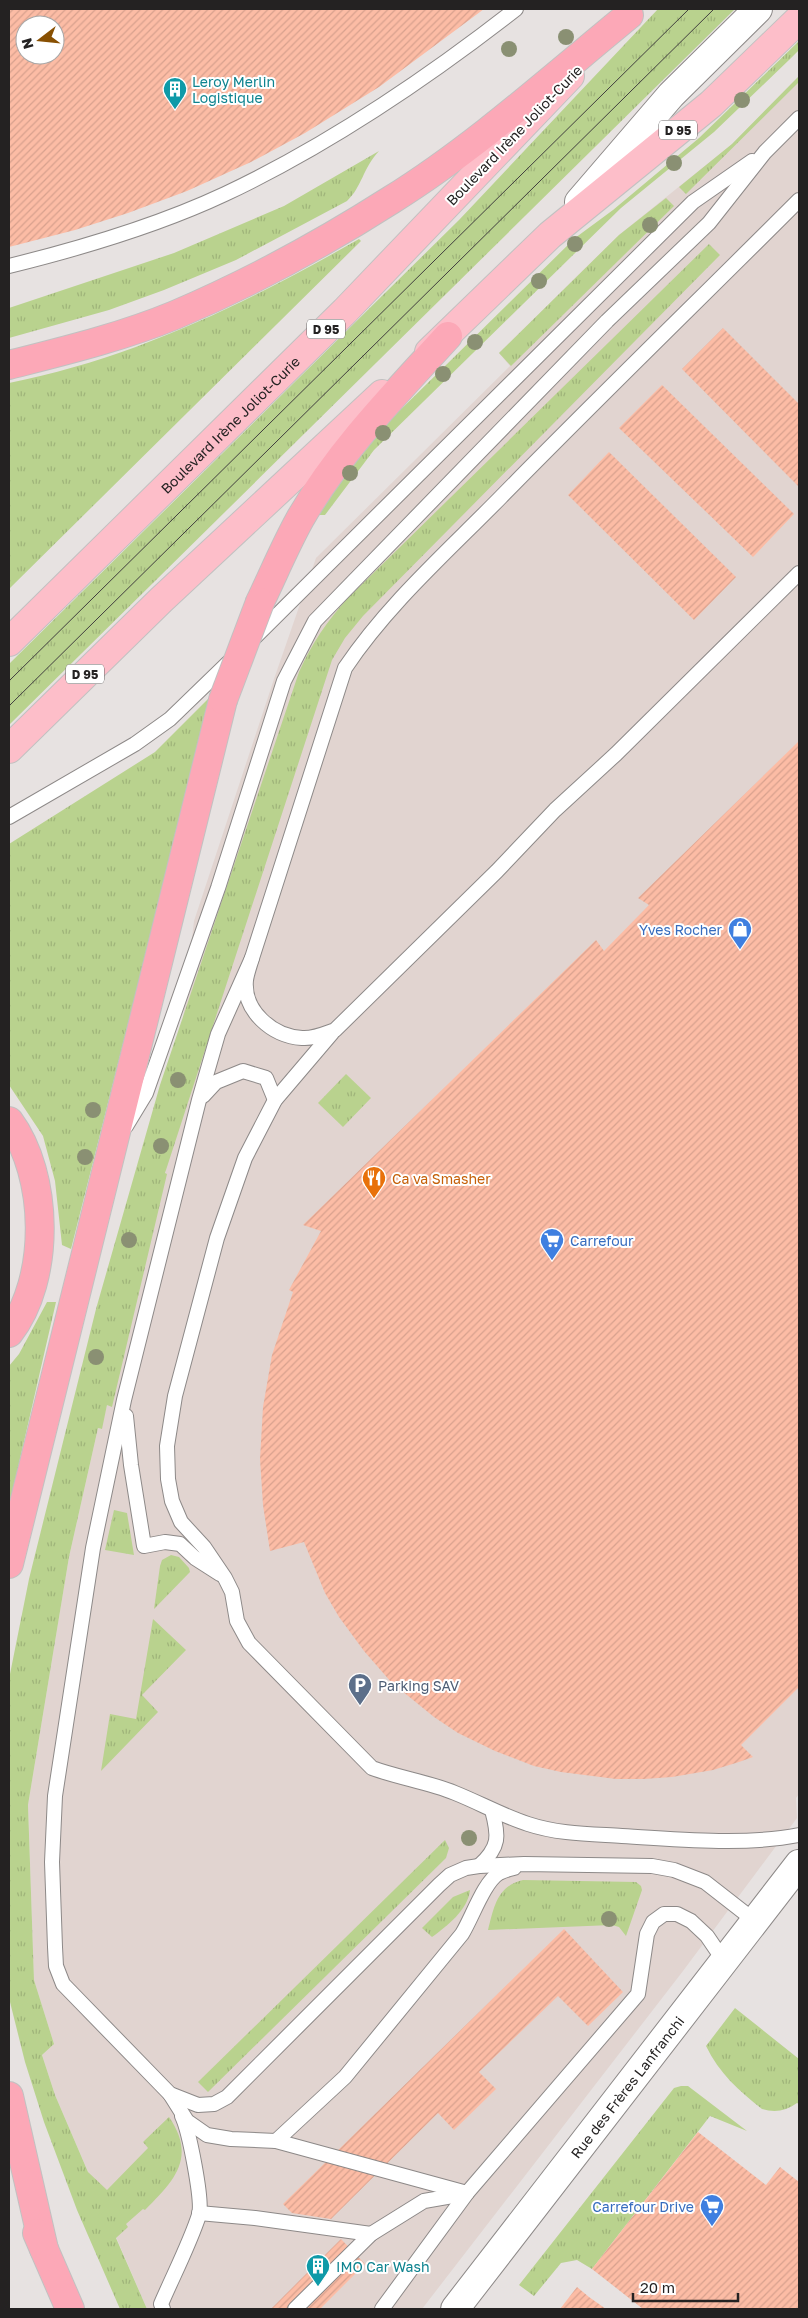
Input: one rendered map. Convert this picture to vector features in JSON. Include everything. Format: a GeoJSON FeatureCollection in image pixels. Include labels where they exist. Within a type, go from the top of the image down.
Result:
{"type":"FeatureCollection","features":[{"type":"Feature","properties":{"kind":"highway"},"geometry":{"type":"LineString","coordinates":[[9,365],[73,349],[173,315],[274,269],[392,200],[430,174],[490,128],[632,12]]}},
{"type":"Feature","properties":{"kind":"highway"},"geometry":{"type":"LineString","coordinates":[[9,1564],[223,700],[260,602],[299,520],[329,474],[376,415],[448,336]]}},
{"type":"Feature","properties":{"kind":"highway"},"geometry":{"type":"LineString","coordinates":[[9,1120],[32,1166],[40,1206],[39,1248],[31,1288],[16,1324],[9,1333]]}},
{"type":"Feature","properties":{"kind":"highway"},"geometry":{"type":"LineString","coordinates":[[9,2096],[44,2249]]}},
{"type":"Feature","properties":{"kind":"highway"},"geometry":{"type":"LineString","coordinates":[[9,2169],[70,2309]]}},
{"type":"Feature","properties":{"kind":"main road","name":"Boulevard Irène Joliot-Curie"},"geometry":{"type":"LineString","coordinates":[[9,642],[345,311],[632,12]]}},
{"type":"Feature","properties":{"kind":"main road","name":"D 95"},"geometry":{"type":"LineString","coordinates":[[9,749],[161,600],[332,440],[448,336],[550,235],[711,104],[799,19]]}},
{"type":"Feature","properties":{"kind":"street"},"geometry":{"type":"LineString","coordinates":[[550,235],[671,96],[758,9]]}},
{"type":"Feature","properties":{"kind":"street","name":"Rue des Frères Lanfranchi"},"geometry":{"type":"LineString","coordinates":[[455,2309],[799,1864]]}},
{"type":"Feature","properties":{"kind":"lane"},"geometry":{"type":"LineString","coordinates":[[9,266],[51,256],[110,238],[205,202],[247,183],[376,110],[471,44],[516,9]]}},
{"type":"Feature","properties":{"kind":"lane"},"geometry":{"type":"LineString","coordinates":[[113,1148],[146,1093],[218,888],[284,682],[315,621],[606,321],[709,223],[765,152],[799,118]]}},
{"type":"Feature","properties":{"kind":"lane"},"geometry":{"type":"LineString","coordinates":[[9,817],[135,744],[170,719],[309,585],[358,534],[693,202],[765,152]]}},
{"type":"Feature","properties":{"kind":"lane"},"geometry":{"type":"LineString","coordinates":[[335,1030],[320,1036],[302,1038],[285,1034],[268,1026],[256,1015],[248,998],[246,980],[345,668],[366,638],[589,408],[799,200]]}},
{"type":"Feature","properties":{"kind":"lane"},"geometry":{"type":"LineString","coordinates":[[799,572],[616,754],[555,810],[497,871],[335,1030],[275,1100],[245,1158],[217,1238],[175,1396],[167,1446],[168,1478],[172,1502],[181,1522],[204,1547],[232,1592],[237,1621],[249,1643],[360,1758],[372,1768],[400,1778],[454,1792],[529,1825],[568,1832],[725,1840],[785,1838],[799,1835]]}},
{"type":"Feature","properties":{"kind":"lane"},"geometry":{"type":"LineString","coordinates":[[252,958],[218,1034],[199,1100],[124,1400],[93,1548],[55,1796],[52,1862],[56,1966],[63,1984],[170,2094],[187,2121],[207,2135],[231,2139],[276,2141],[467,2193]]}},
{"type":"Feature","properties":{"kind":"lane"},"geometry":{"type":"LineString","coordinates":[[199,1100],[216,1082],[243,1071],[266,1078],[275,1100]]}},
{"type":"Feature","properties":{"kind":"lane"},"geometry":{"type":"LineString","coordinates":[[124,1400],[131,1465],[144,1546],[165,1542],[180,1544],[195,1558],[224,1578]]}},
{"type":"Feature","properties":{"kind":"lane"},"geometry":{"type":"LineString","coordinates":[[479,1866],[492,1854],[496,1840],[496,1824],[492,1810]]}},
{"type":"Feature","properties":{"kind":"lane"},"geometry":{"type":"LineString","coordinates":[[170,2094],[198,2106],[214,2104],[227,2097],[438,1885],[450,1875],[466,1868],[524,1864],[652,1866],[674,1870],[704,1882],[755,1921]]}},
{"type":"Feature","properties":{"kind":"lane"},"geometry":{"type":"LineString","coordinates":[[276,2141],[344,2077],[456,1942],[473,1917],[485,1887],[498,1874],[524,1864]]}},
{"type":"Feature","properties":{"kind":"lane"},"geometry":{"type":"LineString","coordinates":[[382,2309],[467,2193],[638,1994],[647,1934],[653,1922],[664,1914],[677,1914],[691,1921],[707,1936],[724,1961]]}},
{"type":"Feature","properties":{"kind":"lane"},"geometry":{"type":"LineString","coordinates":[[163,2309],[161,2304],[199,2213],[193,2154],[186,2126],[170,2094]]}},
{"type":"Feature","properties":{"kind":"lane"},"geometry":{"type":"LineString","coordinates":[[295,2309],[371,2234],[424,2201],[467,2193]]}},
{"type":"Feature","properties":{"kind":"lane"},"geometry":{"type":"LineString","coordinates":[[199,2213],[256,2218],[371,2234]]}},
{"type":"Feature","properties":{"kind":"shaded area"},"geometry":{"type":"Polygon","coordinates":[[[799,76],[799,1794],[796,1798],[797,1818],[683,1971],[422,2309],[147,2309],[55,2095],[42,2055],[54,2044],[34,1980],[28,1805],[69,1557],[98,1428],[101,1429],[166,1170],[194,921],[316,558],[510,366],[499,353],[619,235],[732,144],[799,76]]]}},
{"type":"Feature","properties":{"kind":"green space"},"geometry":{"type":"Polygon","coordinates":[[[658,9],[735,9],[9,725],[9,664],[459,220],[658,9]]]}},
{"type":"Feature","properties":{"kind":"green space"},"geometry":{"type":"Polygon","coordinates":[[[799,41],[799,50],[789,60],[714,132],[621,208],[374,450],[325,515],[315,515],[379,431],[575,238],[613,210],[699,138],[799,41]]]}},
{"type":"Feature","properties":{"kind":"green space"},"geometry":{"type":"Polygon","coordinates":[[[799,76],[799,82],[686,194],[679,187],[732,144],[799,76]]]}},
{"type":"Feature","properties":{"kind":"green space"},"geometry":{"type":"Polygon","coordinates":[[[379,151],[369,164],[356,190],[347,201],[236,260],[164,290],[109,310],[9,338],[9,308],[174,253],[284,206],[379,151]]]}},
{"type":"Feature","properties":{"kind":"green space"},"geometry":{"type":"Polygon","coordinates":[[[666,198],[674,206],[511,366],[499,353],[619,235],[666,198]]]}},
{"type":"Feature","properties":{"kind":"green space"},"geometry":{"type":"Polygon","coordinates":[[[359,239],[361,241],[9,589],[9,383],[101,359],[190,325],[276,285],[359,239]]]}},
{"type":"Feature","properties":{"kind":"green space"},"geometry":{"type":"Polygon","coordinates":[[[709,244],[720,255],[363,616],[345,638],[332,660],[165,1173],[167,1174],[112,1407],[107,1405],[102,1429],[98,1428],[69,1557],[28,1805],[34,1980],[54,2044],[42,2055],[55,2095],[88,2172],[107,2190],[148,2148],[143,2142],[169,2117],[181,2145],[181,2157],[173,2179],[145,2210],[143,2209],[126,2224],[128,2227],[116,2238],[147,2309],[120,2309],[77,2210],[44,2122],[25,2062],[9,1998],[9,1679],[29,1579],[96,1309],[160,1085],[299,672],[309,651],[333,615],[348,598],[709,244]]]}},
{"type":"Feature","properties":{"kind":"green space"},"geometry":{"type":"Polygon","coordinates":[[[211,696],[71,1249],[62,1245],[55,1181],[43,1136],[9,1085],[9,844],[155,752],[211,696]]]}},
{"type":"Feature","properties":{"kind":"green space"},"geometry":{"type":"Polygon","coordinates":[[[346,1074],[371,1098],[343,1127],[318,1103],[346,1074]]]}},
{"type":"Feature","properties":{"kind":"green space"},"geometry":{"type":"Polygon","coordinates":[[[47,1302],[56,1302],[9,1507],[9,1366],[19,1354],[47,1302]]]}},
{"type":"Feature","properties":{"kind":"green space"},"geometry":{"type":"Polygon","coordinates":[[[114,1510],[127,1513],[134,1555],[105,1550],[114,1510]]]}},
{"type":"Feature","properties":{"kind":"green space"},"geometry":{"type":"Polygon","coordinates":[[[171,1555],[179,1557],[189,1568],[190,1572],[154,1609],[160,1566],[162,1560],[171,1555]]]}},
{"type":"Feature","properties":{"kind":"green space"},"geometry":{"type":"Polygon","coordinates":[[[153,1619],[186,1650],[142,1695],[158,1712],[101,1771],[110,1714],[136,1719],[153,1619]]]}},
{"type":"Feature","properties":{"kind":"green space"},"geometry":{"type":"Polygon","coordinates":[[[445,1840],[449,1848],[446,1858],[208,2092],[198,2082],[445,1840]]]}},
{"type":"Feature","properties":{"kind":"green space"},"geometry":{"type":"Polygon","coordinates":[[[523,1880],[636,1882],[641,1886],[642,1890],[626,1936],[619,1927],[612,1925],[488,1930],[495,1906],[502,1892],[514,1883],[523,1880]]]}},
{"type":"Feature","properties":{"kind":"green space"},"geometry":{"type":"Polygon","coordinates":[[[470,1890],[461,1911],[444,1928],[432,1937],[422,1928],[453,1897],[470,1890]]]}},
{"type":"Feature","properties":{"kind":"green space"},"geometry":{"type":"Polygon","coordinates":[[[735,2008],[799,2059],[799,2104],[797,2103],[789,2108],[780,2110],[762,2109],[723,2073],[711,2056],[706,2046],[735,2008]]]}},
{"type":"Feature","properties":{"kind":"green space"},"geometry":{"type":"Polygon","coordinates":[[[688,2086],[747,2131],[710,2116],[592,2269],[577,2260],[561,2263],[534,2296],[519,2285],[674,2088],[688,2086]]]}},
{"type":"Feature","properties":{"kind":"building","name":"Leroy Merlin Logistique"},"geometry":{"type":"Polygon","coordinates":[[[9,9],[484,9],[379,87],[305,133],[251,162],[187,191],[75,230],[9,247],[9,9]]]}},
{"type":"Feature","properties":{"kind":"building"},"geometry":{"type":"Polygon","coordinates":[[[723,328],[799,404],[799,487],[682,369],[723,328]]]}},
{"type":"Feature","properties":{"kind":"building"},"geometry":{"type":"Polygon","coordinates":[[[662,385],[794,514],[753,557],[619,428],[662,385]]]}},
{"type":"Feature","properties":{"kind":"building"},"geometry":{"type":"Polygon","coordinates":[[[609,452],[736,577],[694,620],[568,495],[609,452]]]}},
{"type":"Feature","properties":{"kind":"building","name":"Carrefour"},"geometry":{"type":"Polygon","coordinates":[[[799,741],[799,1687],[741,1745],[753,1757],[713,1770],[672,1777],[616,1779],[561,1772],[534,1766],[495,1751],[458,1733],[434,1717],[391,1682],[364,1651],[339,1617],[325,1593],[304,1542],[270,1551],[263,1505],[260,1459],[263,1407],[272,1355],[293,1292],[289,1290],[321,1231],[303,1225],[596,940],[604,951],[649,905],[638,898],[799,741]]]}},
{"type":"Feature","properties":{"kind":"building"},"geometry":{"type":"Polygon","coordinates":[[[564,1929],[623,1992],[588,2026],[558,1996],[479,2072],[496,2089],[454,2130],[438,2113],[331,2219],[292,2213],[283,2204],[564,1929]]]}},
{"type":"Feature","properties":{"kind":"building","name":"Carrefour Drive"},"geometry":{"type":"Polygon","coordinates":[[[698,2132],[766,2185],[780,2167],[799,2182],[799,2309],[643,2309],[592,2269],[698,2132]]]}},
{"type":"Feature","properties":{"kind":"building","name":"IMO Car Wash"},"geometry":{"type":"Polygon","coordinates":[[[341,2239],[365,2264],[320,2309],[271,2309],[341,2239]]]}},
{"type":"Feature","properties":{"kind":"building"},"geometry":{"type":"Polygon","coordinates":[[[577,2287],[589,2297],[606,2309],[560,2309],[577,2287]]]}},
{"type":"Feature","properties":{"kind":"tram line"},"geometry":{"type":"LineString","coordinates":[[9,681],[689,9]]}},
{"type":"Feature","properties":{"kind":"tram line"},"geometry":{"type":"LineString","coordinates":[[9,706],[714,9]]}},
{"type":"Feature","properties":{"kind":"place","name":"Leroy Merlin Logistique"},"geometry":{"type":"Point","coordinates":[175,110]}},
{"type":"Feature","properties":{"kind":"place","name":"Yves Rocher"},"geometry":{"type":"Point","coordinates":[740,950]}},
{"type":"Feature","properties":{"kind":"place","name":"Ca va Smasher"},"geometry":{"type":"Point","coordinates":[374,1199]}},
{"type":"Feature","properties":{"kind":"place","name":"Carrefour"},"geometry":{"type":"Point","coordinates":[552,1261]}},
{"type":"Feature","properties":{"kind":"place","name":"Parking SAV"},"geometry":{"type":"Point","coordinates":[360,1706]}},
{"type":"Feature","properties":{"kind":"place","name":"Carrefour Drive"},"geometry":{"type":"Point","coordinates":[712,2227]}},
{"type":"Feature","properties":{"kind":"place","name":"IMO Car Wash"},"geometry":{"type":"Point","coordinates":[318,2287]}}]}
